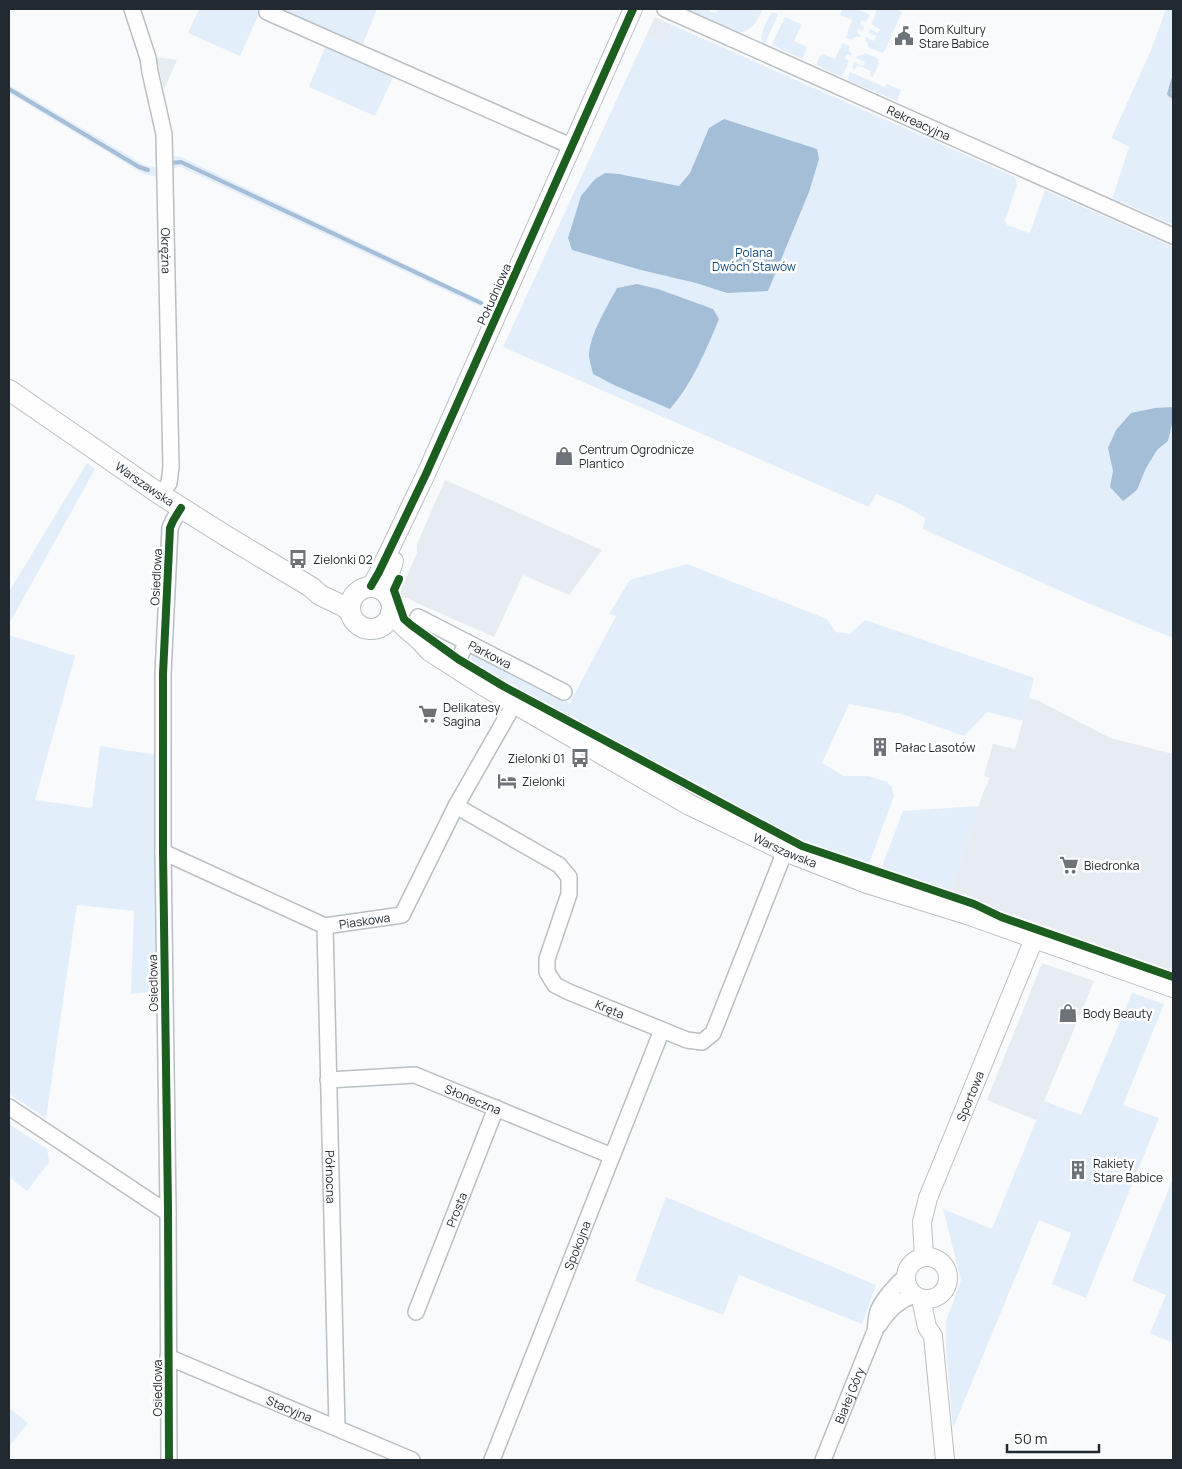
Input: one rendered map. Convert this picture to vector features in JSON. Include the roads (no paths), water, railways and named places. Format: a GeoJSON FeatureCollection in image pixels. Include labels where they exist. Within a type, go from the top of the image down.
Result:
{"type":"FeatureCollection","features":[{"type":"Feature","properties":{"kind":"main road","name":"Warszawska"},"geometry":{"type":"LineString","coordinates":[[9,390],[161,495],[350,612]]}},
{"type":"Feature","properties":{"kind":"main road","name":"Warszawska"},"geometry":{"type":"LineString","coordinates":[[311,587],[326,588],[344,594],[371,591]]}},
{"type":"Feature","properties":{"kind":"main road"},"geometry":{"type":"LineString","coordinates":[[371,591],[390,600],[392,607],[388,620],[383,625],[370,629],[363,628],[352,619],[349,605],[351,598],[371,591]]}},
{"type":"Feature","properties":{"kind":"main road","name":"Warszawska"},"geometry":{"type":"LineString","coordinates":[[391,613],[428,650],[454,668],[688,804],[785,851],[867,883],[970,915],[1173,987]]}},
{"type":"Feature","properties":{"kind":"main road","name":"Warszawska"},"geometry":{"type":"LineString","coordinates":[[377,628],[395,633],[418,648],[428,650]]}},
{"type":"Feature","properties":{"kind":"street","name":"Okrężna"},"geometry":{"type":"LineString","coordinates":[[132,9],[148,58],[164,134],[171,468],[169,483],[161,495]]}},
{"type":"Feature","properties":{"kind":"street","name":"Południowa"},"geometry":{"type":"LineString","coordinates":[[371,591],[387,583],[396,551],[399,531],[633,9]]}},
{"type":"Feature","properties":{"kind":"street","name":"Rekreacyjna"},"geometry":{"type":"LineString","coordinates":[[665,9],[1173,236]]}},
{"type":"Feature","properties":{"kind":"street"},"geometry":{"type":"LineString","coordinates":[[268,12],[572,147]]}},
{"type":"Feature","properties":{"kind":"street","name":"Osiedlowa"},"geometry":{"type":"LineString","coordinates":[[169,1460],[163,674],[169,540],[173,521],[181,508]]}},
{"type":"Feature","properties":{"kind":"street","name":"Parkowa"},"geometry":{"type":"LineString","coordinates":[[418,617],[564,692]]}},
{"type":"Feature","properties":{"kind":"street"},"geometry":{"type":"LineString","coordinates":[[454,668],[468,642]]}},
{"type":"Feature","properties":{"kind":"street","name":"Piaskowa"},"geometry":{"type":"LineString","coordinates":[[163,852],[325,926],[402,915],[456,806],[514,704]]}},
{"type":"Feature","properties":{"kind":"street","name":"Kręta"},"geometry":{"type":"LineString","coordinates":[[456,806],[559,865],[570,877],[569,894],[547,959],[548,972],[555,985],[687,1040],[702,1042],[712,1032],[785,851]]}},
{"type":"Feature","properties":{"kind":"street","name":"Północna"},"geometry":{"type":"LineString","coordinates":[[325,926],[337,1428]]}},
{"type":"Feature","properties":{"kind":"street","name":"Sportowa"},"geometry":{"type":"LineString","coordinates":[[924,1257],[922,1222],[928,1198],[1034,938]]}},
{"type":"Feature","properties":{"kind":"street","name":"Spokojna"},"geometry":{"type":"LineString","coordinates":[[492,1460],[662,1030]]}},
{"type":"Feature","properties":{"kind":"street","name":"Słoneczna"},"geometry":{"type":"LineString","coordinates":[[328,1080],[415,1075],[612,1156]]}},
{"type":"Feature","properties":{"kind":"street"},"geometry":{"type":"LineString","coordinates":[[9,1107],[168,1214]]}},
{"type":"Feature","properties":{"kind":"street","name":"Prosta"},"geometry":{"type":"LineString","coordinates":[[416,1312],[496,1108]]}},
{"type":"Feature","properties":{"kind":"street"},"geometry":{"type":"LineString","coordinates":[[924,1257],[930,1257],[940,1262],[947,1271],[948,1282],[943,1292],[925,1297],[908,1287],[906,1276],[910,1266],[918,1259],[924,1257]]}},
{"type":"Feature","properties":{"kind":"street","name":"Białej Góry"},"geometry":{"type":"LineString","coordinates":[[823,1460],[875,1331],[878,1312],[884,1300],[906,1276]]}},
{"type":"Feature","properties":{"kind":"street"},"geometry":{"type":"LineString","coordinates":[[925,1297],[927,1328],[933,1336],[945,1460]]}},
{"type":"Feature","properties":{"kind":"street","name":"Białej Góry"},"geometry":{"type":"LineString","coordinates":[[875,1331],[898,1302],[907,1298],[925,1297]]}},
{"type":"Feature","properties":{"kind":"street","name":"Stacyjna"},"geometry":{"type":"LineString","coordinates":[[168,1357],[412,1460]]}},
{"type":"Feature","properties":{"kind":"water"},"geometry":{"type":"Polygon","coordinates":[[[724,119],[817,149],[819,159],[809,192],[768,291],[727,293],[572,250],[568,238],[581,196],[595,179],[605,173],[619,174],[679,186],[690,173],[709,128],[724,119]]]}},
{"type":"Feature","properties":{"kind":"water"},"geometry":{"type":"Polygon","coordinates":[[[637,284],[658,289],[713,309],[719,319],[692,378],[670,409],[593,374],[589,359],[593,337],[617,288],[637,284]]]}},
{"type":"Feature","properties":{"kind":"water"},"geometry":{"type":"Polygon","coordinates":[[[1173,407],[1173,420],[1168,441],[1157,450],[1146,468],[1137,490],[1123,501],[1110,487],[1113,471],[1108,448],[1116,430],[1131,413],[1155,408],[1173,407]]]}},
{"type":"Feature","properties":{"kind":"waterway"},"geometry":{"type":"LineString","coordinates":[[1173,80],[1169,94],[1173,97]]}},
{"type":"Feature","properties":{"kind":"waterway"},"geometry":{"type":"LineString","coordinates":[[9,89],[139,167],[148,170]]}},
{"type":"Feature","properties":{"kind":"waterway"},"geometry":{"type":"LineString","coordinates":[[171,163],[181,162],[481,303]]}},
{"type":"Feature","properties":{"kind":"place","name":"Dom Kultury Stare Babice"},"geometry":{"type":"Point","coordinates":[904,36]}},
{"type":"Feature","properties":{"kind":"place","name":"Centrum Ogrodnicze Plantico"},"geometry":{"type":"Point","coordinates":[564,456]}},
{"type":"Feature","properties":{"kind":"place","name":"Zielonki 02"},"geometry":{"type":"Point","coordinates":[298,559]}},
{"type":"Feature","properties":{"kind":"place","name":"Delikatesy Sagina"},"geometry":{"type":"Point","coordinates":[428,714]}},
{"type":"Feature","properties":{"kind":"place","name":"Pałac Lasotów"},"geometry":{"type":"Point","coordinates":[880,747]}},
{"type":"Feature","properties":{"kind":"place","name":"Zielonki 01"},"geometry":{"type":"Point","coordinates":[580,758]}},
{"type":"Feature","properties":{"kind":"place","name":"Zielonki"},"geometry":{"type":"Point","coordinates":[507,781]}},
{"type":"Feature","properties":{"kind":"place","name":"Biedronka"},"geometry":{"type":"Point","coordinates":[1069,865]}},
{"type":"Feature","properties":{"kind":"place","name":"Body Beauty"},"geometry":{"type":"Point","coordinates":[1068,1013]}},
{"type":"Feature","properties":{"kind":"place","name":"Rakiety Stare Babice"},"geometry":{"type":"Point","coordinates":[1078,1170]}},
{"type":"Feature","properties":{"kind":"park label","name":"Polana Dwóch Stawów"},"geometry":{"type":"Point","coordinates":[754,259]}}]}
